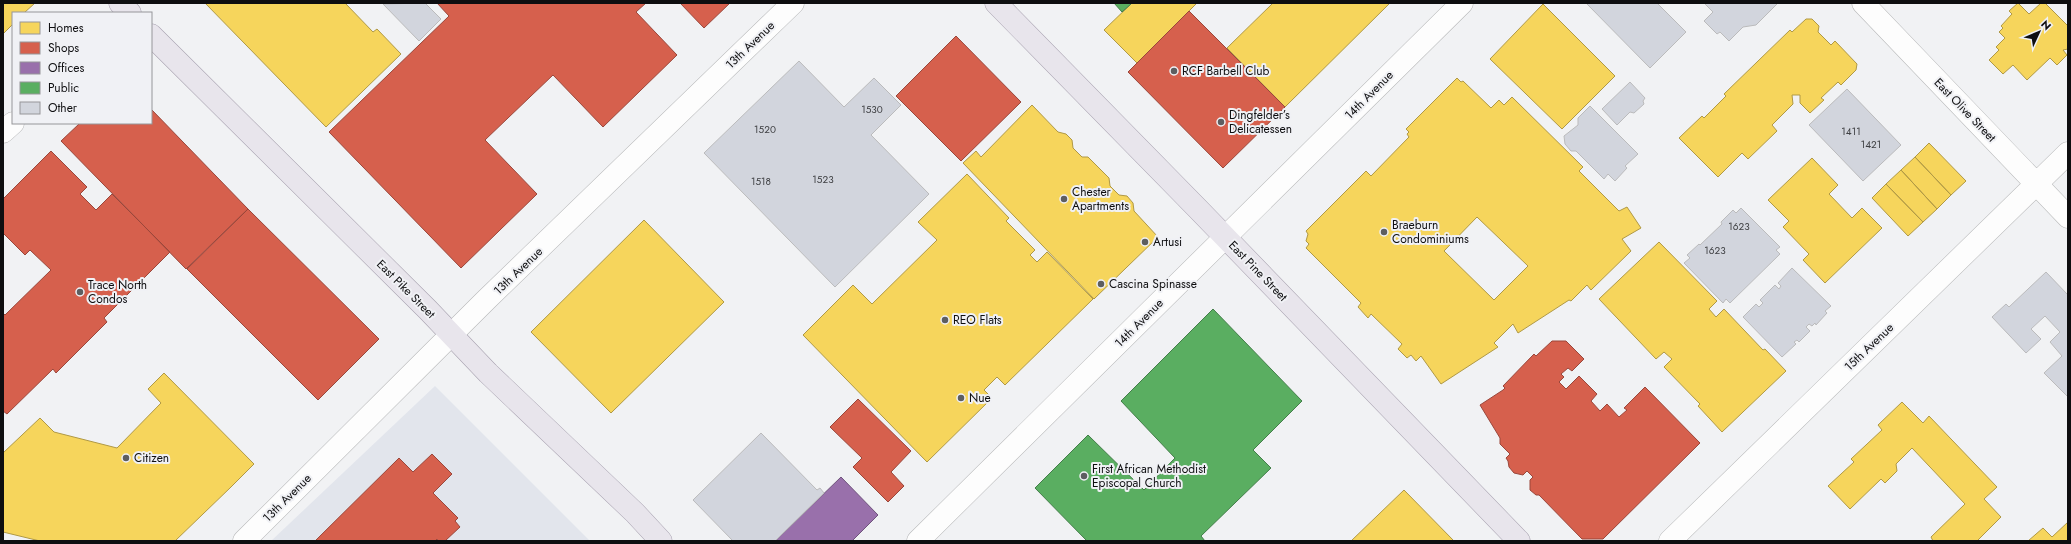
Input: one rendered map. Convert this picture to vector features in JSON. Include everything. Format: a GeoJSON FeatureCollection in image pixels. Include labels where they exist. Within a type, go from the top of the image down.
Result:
{"type":"FeatureCollection","features":[{"type":"Feature","properties":{"kind":"main road","name":"East Pine Street"},"geometry":{"type":"LineString","coordinates":[[996,3],[1519,541]]}},
{"type":"Feature","properties":{"kind":"main road","name":"East Pike Street"},"geometry":{"type":"LineString","coordinates":[[152,36],[452,335],[488,373],[635,513],[661,541]]}},
{"type":"Feature","properties":{"kind":"street","name":"13th Avenue"},"geometry":{"type":"LineString","coordinates":[[244,541],[452,335],[794,3]]}},
{"type":"Feature","properties":{"kind":"street","name":"14th Avenue"},"geometry":{"type":"LineString","coordinates":[[918,541],[1462,3]]}},
{"type":"Feature","properties":{"kind":"street","name":"East Olive Street"},"geometry":{"type":"LineString","coordinates":[[1863,3],[2068,217]]}},
{"type":"Feature","properties":{"kind":"street"},"geometry":{"type":"LineString","coordinates":[[3,132],[12,124]]}},
{"type":"Feature","properties":{"kind":"street","name":"15th Avenue"},"geometry":{"type":"LineString","coordinates":[[1670,541],[2068,153]]}},
{"type":"Feature","properties":{"kind":"shaded area"},"geometry":{"type":"Polygon","coordinates":[[[435,386],[590,541],[271,541],[435,386]]]}},
{"type":"Feature","properties":{"kind":"building: Homes"},"geometry":{"type":"Polygon","coordinates":[[[3,3],[35,3],[25,12],[12,12],[12,25],[3,34],[3,3]]]}},
{"type":"Feature","properties":{"kind":"building: Homes"},"geometry":{"type":"Polygon","coordinates":[[[205,3],[345,3],[373,32],[377,29],[401,54],[326,127],[205,3]]]}},
{"type":"Feature","properties":{"kind":"building: Homes"},"geometry":{"type":"Polygon","coordinates":[[[1132,3],[1197,3],[1137,63],[1104,30],[1132,3]]]}},
{"type":"Feature","properties":{"kind":"building: Homes"},"geometry":{"type":"Polygon","coordinates":[[[1273,3],[1390,3],[1285,107],[1227,48],[1273,3]]]}},
{"type":"Feature","properties":{"kind":"building: Homes"},"geometry":{"type":"Polygon","coordinates":[[[2018,3],[2029,14],[2041,3],[2045,3],[2068,26],[2068,49],[2063,50],[2067,55],[2057,65],[2050,58],[2027,80],[2013,65],[2003,74],[1989,60],[1999,50],[1996,47],[2005,38],[1999,32],[2003,28],[2001,26],[2012,14],[2009,11],[2018,3]]]}},
{"type":"Feature","properties":{"kind":"building: Homes"},"geometry":{"type":"Polygon","coordinates":[[[1543,4],[1615,76],[1562,129],[1490,59],[1543,4]]]}},
{"type":"Feature","properties":{"kind":"building: Homes"},"geometry":{"type":"Polygon","coordinates":[[[1806,19],[1812,19],[1819,26],[1818,32],[1831,45],[1835,41],[1857,64],[1856,70],[1841,85],[1838,82],[1821,98],[1824,100],[1810,113],[1800,103],[1800,95],[1792,95],[1793,104],[1772,125],[1777,131],[1748,159],[1742,153],[1718,177],[1679,138],[1702,116],[1704,118],[1726,96],[1724,94],[1790,30],[1792,32],[1806,19]]]}},
{"type":"Feature","properties":{"kind":"building: Homes","name":"Braeburn Condominiums"},"geometry":{"type":"Polygon","coordinates":[[[1457,78],[1461,82],[1463,81],[1491,108],[1499,100],[1504,105],[1512,97],[1583,167],[1579,171],[1619,211],[1627,207],[1641,228],[1622,239],[1631,251],[1591,290],[1587,285],[1571,301],[1569,300],[1518,333],[1513,324],[1494,343],[1498,347],[1441,384],[1421,356],[1416,361],[1411,355],[1407,358],[1398,349],[1402,344],[1371,314],[1368,318],[1358,307],[1361,303],[1306,248],[1309,244],[1306,241],[1308,234],[1306,231],[1366,171],[1371,176],[1409,137],[1407,134],[1409,132],[1406,129],[1457,78]],[[1477,217],[1444,251],[1494,300],[1528,266],[1477,217]]]}},
{"type":"Feature","properties":{"kind":"building: Homes","name":"Chester Apartments"},"geometry":{"type":"Polygon","coordinates":[[[1032,105],[1058,132],[1066,134],[1072,140],[1073,148],[1082,157],[1088,157],[1109,178],[1110,186],[1119,195],[1127,196],[1133,203],[1134,211],[1158,237],[1094,299],[963,163],[976,151],[981,157],[1032,105]]]}},
{"type":"Feature","properties":{"kind":"building: Homes"},"geometry":{"type":"Polygon","coordinates":[[[1929,143],[1966,181],[1951,195],[1915,157],[1929,143]]]}},
{"type":"Feature","properties":{"kind":"building: Homes"},"geometry":{"type":"Polygon","coordinates":[[[1915,157],[1951,195],[1937,209],[1901,170],[1915,157]]]}},
{"type":"Feature","properties":{"kind":"building: Homes"},"geometry":{"type":"Polygon","coordinates":[[[1812,158],[1838,185],[1829,194],[1852,218],[1862,208],[1882,228],[1825,283],[1803,260],[1809,254],[1783,227],[1789,221],[1768,200],[1812,158]]]}},
{"type":"Feature","properties":{"kind":"building: Homes"},"geometry":{"type":"Polygon","coordinates":[[[1901,170],[1937,209],[1923,222],[1886,184],[1901,170]]]}},
{"type":"Feature","properties":{"kind":"building: Homes","name":"REO Flats"},"geometry":{"type":"Polygon","coordinates":[[[967,174],[1009,218],[1006,221],[1035,250],[1030,255],[1037,262],[1047,252],[1093,299],[1005,385],[997,377],[984,390],[992,398],[927,462],[803,335],[853,285],[872,304],[937,240],[918,222],[967,174]]]}},
{"type":"Feature","properties":{"kind":"building: Homes"},"geometry":{"type":"Polygon","coordinates":[[[1886,184],[1923,222],[1908,236],[1872,198],[1886,184]]]}},
{"type":"Feature","properties":{"kind":"building: Homes"},"geometry":{"type":"Polygon","coordinates":[[[644,220],[724,302],[611,413],[531,332],[644,220]]]}},
{"type":"Feature","properties":{"kind":"building: Homes"},"geometry":{"type":"Polygon","coordinates":[[[1659,242],[1717,301],[1709,309],[1716,317],[1724,309],[1763,350],[1765,349],[1786,371],[1722,432],[1698,406],[1700,404],[1664,367],[1672,359],[1664,352],[1656,359],[1599,299],[1659,242]]]}},
{"type":"Feature","properties":{"kind":"building: Homes","name":"Citizen"},"geometry":{"type":"Polygon","coordinates":[[[164,373],[254,464],[231,487],[175,541],[40,541],[3,532],[3,453],[40,418],[54,432],[117,448],[161,403],[148,389],[164,373]]]}},
{"type":"Feature","properties":{"kind":"building: Homes"},"geometry":{"type":"Polygon","coordinates":[[[1902,402],[1923,423],[1929,416],[1997,487],[1984,499],[2001,517],[1977,541],[1933,541],[1931,537],[1965,504],[1912,448],[1896,464],[1897,471],[1885,483],[1881,479],[1850,509],[1828,486],[1854,462],[1851,459],[1882,430],[1878,425],[1902,402]]]}},
{"type":"Feature","properties":{"kind":"building: Homes"},"geometry":{"type":"Polygon","coordinates":[[[1404,490],[1454,541],[1351,541],[1404,490]]]}},
{"type":"Feature","properties":{"kind":"building: Homes"},"geometry":{"type":"Polygon","coordinates":[[[2068,522],[2068,541],[2028,541],[2043,528],[2052,537],[2068,522]]]}},
{"type":"Feature","properties":{"kind":"building: Shops"},"geometry":{"type":"Polygon","coordinates":[[[437,3],[646,3],[636,12],[677,55],[603,127],[553,75],[485,140],[537,194],[461,268],[329,132],[449,16],[437,3]]]}},
{"type":"Feature","properties":{"kind":"building: Shops"},"geometry":{"type":"Polygon","coordinates":[[[680,3],[730,3],[704,28],[680,3]]]}},
{"type":"Feature","properties":{"kind":"building: Shops"},"geometry":{"type":"Polygon","coordinates":[[[1189,11],[1285,107],[1223,168],[1128,72],[1189,11]]]}},
{"type":"Feature","properties":{"kind":"building: Shops"},"geometry":{"type":"Polygon","coordinates":[[[956,36],[1021,102],[961,161],[896,96],[956,36]]]}},
{"type":"Feature","properties":{"kind":"building: Shops"},"geometry":{"type":"Polygon","coordinates":[[[152,110],[248,209],[186,269],[61,141],[79,124],[152,124],[152,110]]]}},
{"type":"Feature","properties":{"kind":"building: Shops","name":"Trace North Condos"},"geometry":{"type":"Polygon","coordinates":[[[51,151],[87,187],[80,194],[96,210],[112,194],[170,252],[104,318],[107,322],[56,373],[53,369],[7,414],[3,411],[3,313],[5,315],[51,270],[30,250],[25,255],[3,233],[3,199],[51,151]]]}},
{"type":"Feature","properties":{"kind":"building: Shops"},"geometry":{"type":"Polygon","coordinates":[[[248,209],[379,339],[318,400],[187,269],[248,209]]]}},
{"type":"Feature","properties":{"kind":"building: Shops"},"geometry":{"type":"Polygon","coordinates":[[[1552,341],[1566,341],[1584,359],[1572,371],[1568,368],[1561,374],[1564,377],[1559,382],[1566,389],[1579,376],[1597,394],[1591,401],[1600,411],[1607,404],[1619,417],[1627,410],[1624,408],[1645,387],[1700,443],[1603,539],[1582,539],[1539,495],[1536,495],[1530,490],[1530,480],[1533,477],[1527,471],[1523,475],[1514,473],[1509,467],[1506,458],[1510,454],[1500,444],[1500,438],[1480,405],[1503,390],[1505,388],[1503,386],[1534,354],[1536,356],[1552,341]]]}},
{"type":"Feature","properties":{"kind":"building: Shops"},"geometry":{"type":"Polygon","coordinates":[[[858,399],[911,451],[891,472],[904,486],[888,502],[853,467],[862,458],[830,427],[858,399]]]}},
{"type":"Feature","properties":{"kind":"building: Shops"},"geometry":{"type":"Polygon","coordinates":[[[432,454],[452,474],[433,493],[458,518],[455,521],[460,527],[445,541],[438,541],[437,539],[435,541],[315,541],[399,458],[413,472],[432,454]]]}},
{"type":"Feature","properties":{"kind":"building: Offices"},"geometry":{"type":"Polygon","coordinates":[[[841,477],[878,515],[852,541],[775,541],[841,477]]]}},
{"type":"Feature","properties":{"kind":"building: Public"},"geometry":{"type":"Polygon","coordinates":[[[1114,3],[1132,3],[1122,12],[1114,3]]]}},
{"type":"Feature","properties":{"kind":"building: Public"},"geometry":{"type":"Polygon","coordinates":[[[1213,309],[1302,401],[1253,450],[1271,468],[1201,536],[1205,541],[1087,541],[1035,488],[1088,435],[1144,490],[1175,458],[1121,401],[1213,309]]]}},
{"type":"Feature","properties":{"kind":"building: Other"},"geometry":{"type":"Polygon","coordinates":[[[425,3],[441,19],[419,41],[383,4],[425,3]]]}},
{"type":"Feature","properties":{"kind":"building: Other"},"geometry":{"type":"Polygon","coordinates":[[[1586,3],[1657,3],[1686,32],[1650,68],[1586,3]]]}},
{"type":"Feature","properties":{"kind":"building: Other"},"geometry":{"type":"Polygon","coordinates":[[[1704,3],[1778,3],[1756,25],[1743,27],[1729,41],[1720,32],[1717,34],[1704,21],[1713,12],[1704,3]]]}},
{"type":"Feature","properties":{"kind":"building: Other"},"geometry":{"type":"Polygon","coordinates":[[[799,61],[844,107],[874,78],[901,105],[871,135],[929,194],[835,287],[704,153],[799,61]]]}},
{"type":"Feature","properties":{"kind":"building: Other"},"geometry":{"type":"Polygon","coordinates":[[[1630,82],[1645,98],[1643,101],[1644,104],[1634,113],[1630,112],[1617,125],[1602,109],[1630,82]]]}},
{"type":"Feature","properties":{"kind":"building: Other"},"geometry":{"type":"Polygon","coordinates":[[[1847,89],[1901,145],[1863,181],[1809,125],[1847,89]]]}},
{"type":"Feature","properties":{"kind":"building: Other"},"geometry":{"type":"Polygon","coordinates":[[[1590,106],[1638,154],[1625,166],[1627,168],[1615,181],[1608,174],[1604,179],[1576,151],[1571,151],[1565,144],[1564,136],[1578,125],[1578,118],[1590,106]]]}},
{"type":"Feature","properties":{"kind":"building: Other"},"geometry":{"type":"Polygon","coordinates":[[[1741,208],[1780,247],[1776,250],[1780,254],[1730,303],[1726,299],[1723,303],[1684,263],[1690,258],[1687,255],[1722,224],[1721,222],[1733,210],[1736,213],[1741,208]]]}},
{"type":"Feature","properties":{"kind":"building: Other"},"geometry":{"type":"Polygon","coordinates":[[[1792,268],[1831,306],[1825,311],[1827,313],[1816,325],[1815,323],[1812,326],[1809,324],[1806,327],[1810,331],[1799,342],[1797,340],[1794,342],[1796,344],[1782,357],[1743,317],[1756,304],[1759,307],[1763,303],[1760,300],[1775,285],[1779,289],[1781,286],[1778,283],[1792,268]]]}},
{"type":"Feature","properties":{"kind":"building: Other"},"geometry":{"type":"Polygon","coordinates":[[[2046,272],[2068,295],[2068,397],[2044,373],[2062,356],[2050,342],[2060,332],[2045,316],[2031,329],[2041,339],[2026,353],[1992,317],[2006,304],[2009,307],[2046,272]]]}},
{"type":"Feature","properties":{"kind":"building: Other"},"geometry":{"type":"Polygon","coordinates":[[[761,433],[817,490],[820,488],[824,493],[775,541],[733,541],[693,500],[761,433]]]}},
{"type":"Feature","properties":{"kind":"place","name":"RCF Barbell Club"},"geometry":{"type":"Point","coordinates":[1174,71]}},
{"type":"Feature","properties":{"kind":"place","name":"Dingfelder’s Delicatessen"},"geometry":{"type":"Point","coordinates":[1221,122]}},
{"type":"Feature","properties":{"kind":"place","name":"Chester Apartments"},"geometry":{"type":"Point","coordinates":[1064,199]}},
{"type":"Feature","properties":{"kind":"place","name":"Braeburn Condominiums"},"geometry":{"type":"Point","coordinates":[1384,232]}},
{"type":"Feature","properties":{"kind":"place","name":"Artusi"},"geometry":{"type":"Point","coordinates":[1145,242]}},
{"type":"Feature","properties":{"kind":"place","name":"Cascina Spinasse"},"geometry":{"type":"Point","coordinates":[1101,284]}},
{"type":"Feature","properties":{"kind":"place","name":"Trace North Condos"},"geometry":{"type":"Point","coordinates":[80,292]}},
{"type":"Feature","properties":{"kind":"place","name":"REO Flats"},"geometry":{"type":"Point","coordinates":[945,320]}},
{"type":"Feature","properties":{"kind":"place","name":"Nue"},"geometry":{"type":"Point","coordinates":[961,398]}},
{"type":"Feature","properties":{"kind":"place","name":"Citizen"},"geometry":{"type":"Point","coordinates":[126,458]}},
{"type":"Feature","properties":{"kind":"place","name":"First African Methodist Episcopal Church"},"geometry":{"type":"Point","coordinates":[1084,476]}}]}
